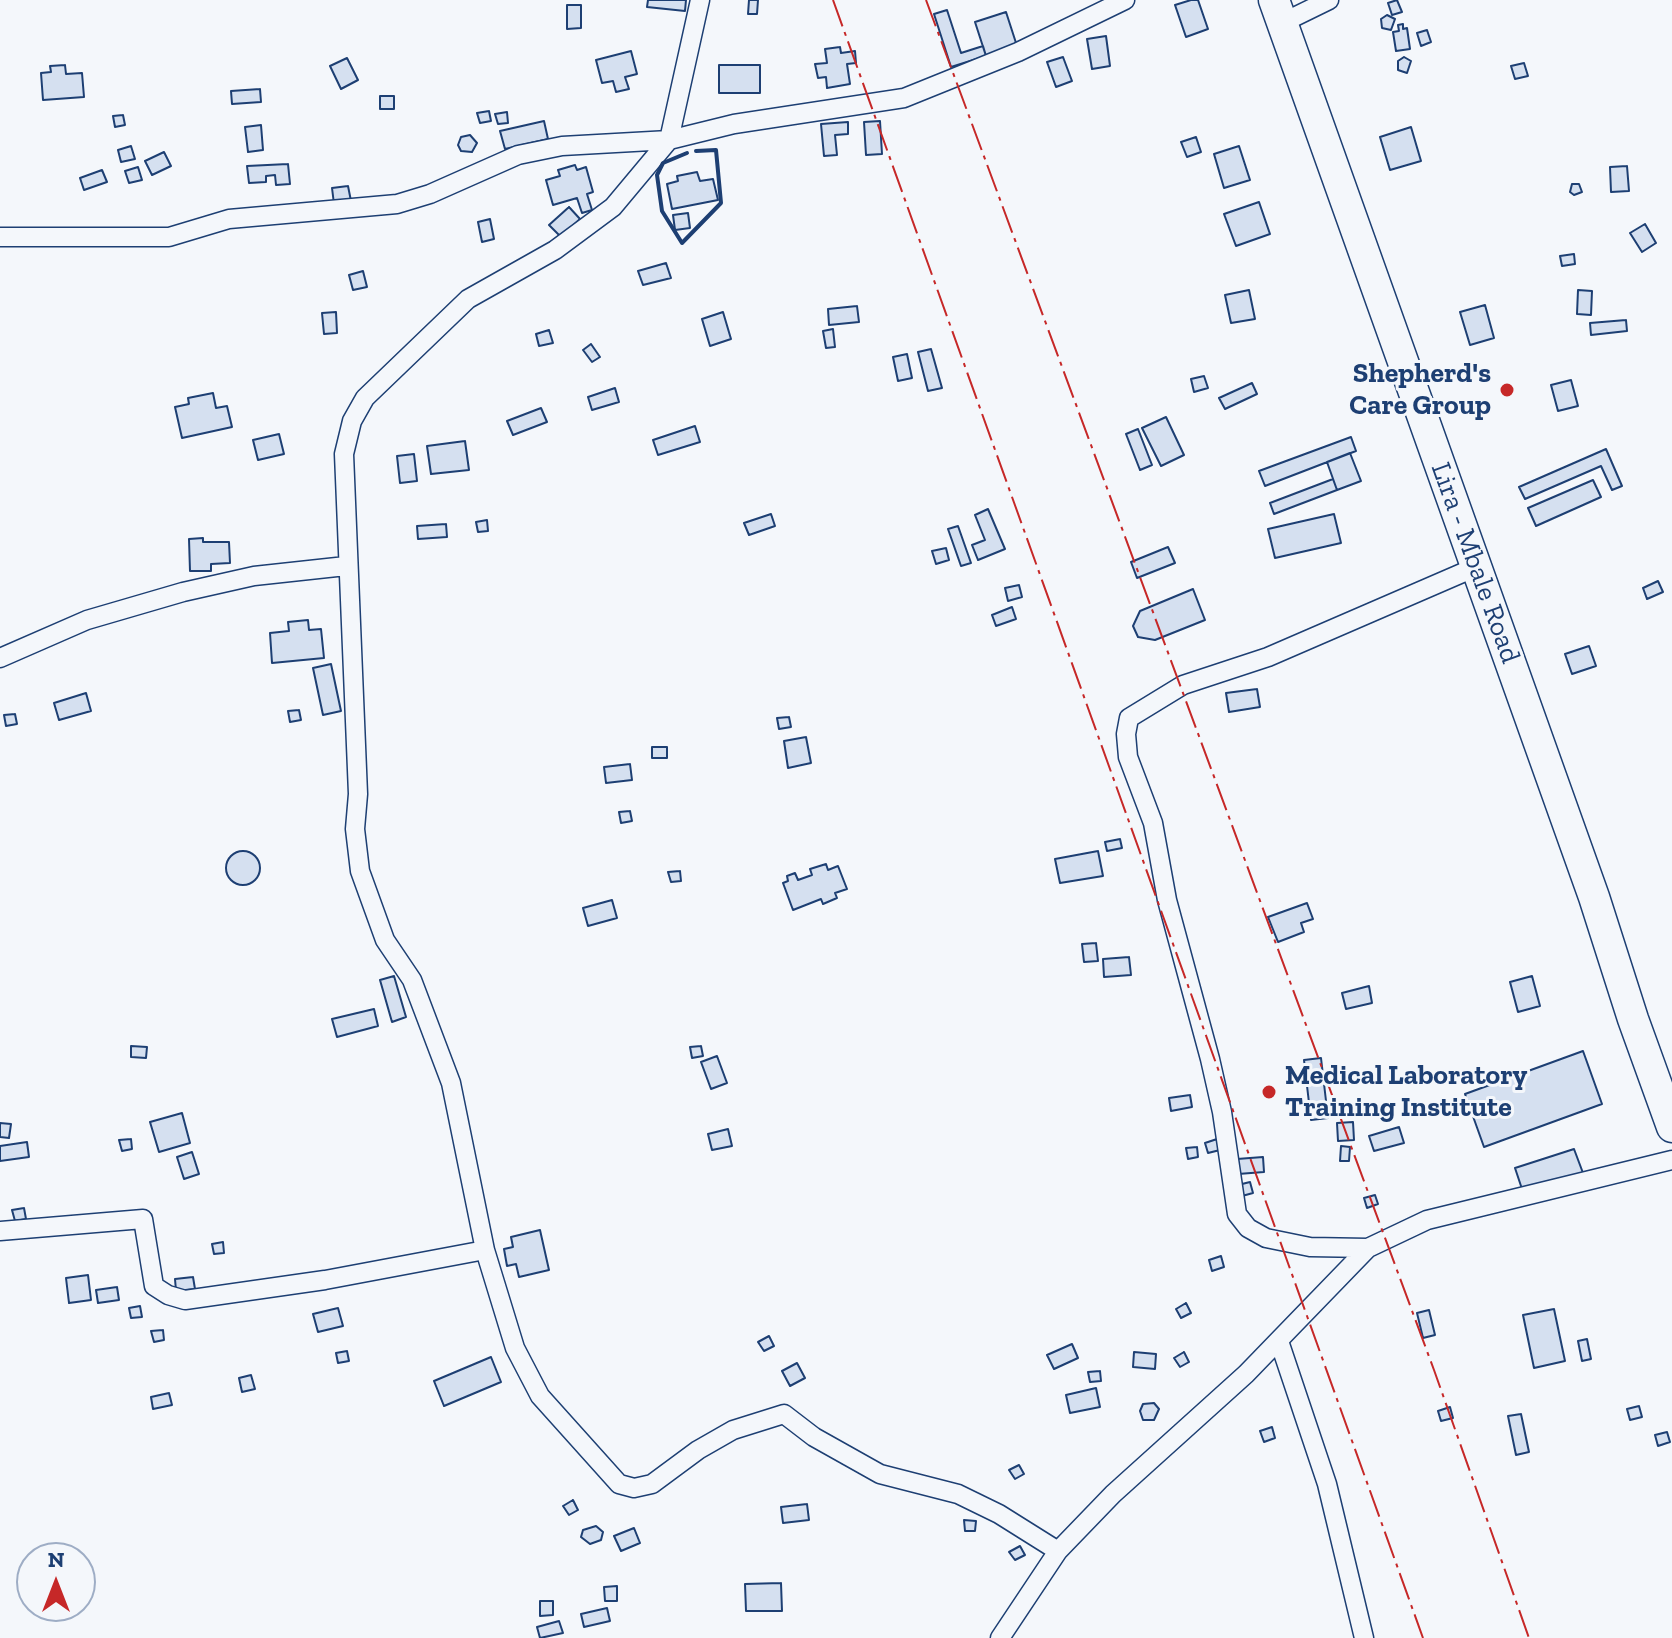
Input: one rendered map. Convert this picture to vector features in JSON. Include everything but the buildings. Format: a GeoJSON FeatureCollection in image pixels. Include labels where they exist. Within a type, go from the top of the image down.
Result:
{"type":"FeatureCollection","features":[{"type":"Feature","properties":{"kind":"main road","name":"Lira - Mbale Road"},"geometry":{"type":"LineString","coordinates":[[1278,11],[1672,1127]]}},
{"type":"Feature","properties":{"kind":"street"},"geometry":{"type":"LineString","coordinates":[[700,0],[669,140],[613,207],[555,250],[468,299],[365,398],[352,421],[344,454],[346,566],[358,794],[355,829],[360,871],[385,940],[412,980],[451,1083],[485,1250],[515,1348],[540,1396],[619,1484],[634,1488],[652,1484],[698,1450],[733,1430],[784,1414],[814,1437],[880,1474],[958,1494],[999,1514],[1058,1551]]}},
{"type":"Feature","properties":{"kind":"street"},"geometry":{"type":"LineString","coordinates":[[0,237],[169,237],[229,219],[397,204],[430,194],[518,155],[562,146],[669,140],[734,124],[904,98],[1018,52],[1125,0]]}},
{"type":"Feature","properties":{"kind":"street"},"geometry":{"type":"LineString","coordinates":[[1278,11],[1329,0]]}},
{"type":"Feature","properties":{"kind":"street"},"geometry":{"type":"LineString","coordinates":[[0,658],[87,620],[183,592],[254,576],[346,566]]}},
{"type":"Feature","properties":{"kind":"street"},"geometry":{"type":"LineString","coordinates":[[1368,1248],[1310,1247],[1266,1238],[1248,1228],[1237,1214],[1216,1085],[1167,900],[1153,823],[1128,757],[1126,734],[1129,718],[1183,685],[1268,657],[1476,567]]}},
{"type":"Feature","properties":{"kind":"street"},"geometry":{"type":"LineString","coordinates":[[1000,1638],[1058,1551],[1113,1494],[1279,1341],[1368,1248],[1427,1220],[1672,1160]]}},
{"type":"Feature","properties":{"kind":"street"},"geometry":{"type":"LineString","coordinates":[[0,1231],[143,1219],[154,1286],[168,1295],[185,1300],[325,1280],[485,1250]]}},
{"type":"Feature","properties":{"kind":"street"},"geometry":{"type":"LineString","coordinates":[[1279,1341],[1327,1484],[1364,1638]]}},
{"type":"Feature","properties":{"kind":"wall"},"geometry":{"type":"LineString","coordinates":[[687,153],[663,163],[657,175],[662,211],[682,243],[721,203],[716,150],[696,151]]}},
{"type":"Feature","properties":{"kind":"power"},"geometry":{"type":"LineString","coordinates":[[833,0],[1423,1638]]}},
{"type":"Feature","properties":{"kind":"power"},"geometry":{"type":"LineString","coordinates":[[926,0],[1434,1370],[1529,1638]]}},
{"type":"Feature","properties":{"kind":"place","name":"Shepherd's Care Group"},"geometry":{"type":"Point","coordinates":[1507,390]}},
{"type":"Feature","properties":{"kind":"place","name":"Medical Laboratory Training Institute"},"geometry":{"type":"Point","coordinates":[1269,1092]}}]}
